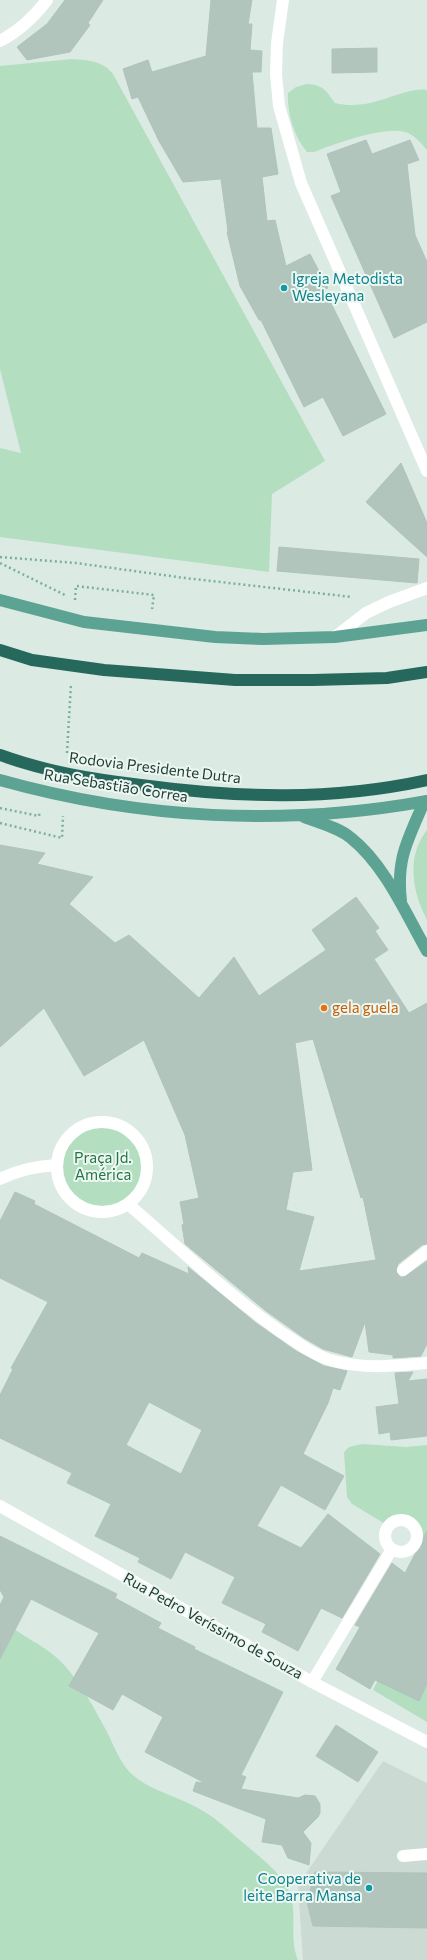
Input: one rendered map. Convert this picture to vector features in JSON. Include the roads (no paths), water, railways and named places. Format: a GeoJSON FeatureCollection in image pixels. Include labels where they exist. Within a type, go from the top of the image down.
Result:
{"type":"FeatureCollection","features":[{"type":"Feature","properties":{"kind":"highway"},"geometry":{"type":"LineString","coordinates":[[0,650],[32,660],[68,665],[235,680],[387,678],[427,672]]}},
{"type":"Feature","properties":{"kind":"highway","name":"Rodovia Presidente Dutra"},"geometry":{"type":"LineString","coordinates":[[0,755],[34,767],[94,779],[198,793],[263,796],[337,794],[427,780]]}},
{"type":"Feature","properties":{"kind":"main road"},"geometry":{"type":"LineString","coordinates":[[0,600],[84,622],[215,637],[263,639],[335,637],[427,625]]}},
{"type":"Feature","properties":{"kind":"main road","name":"Rua Sebastião Correa"},"geometry":{"type":"LineString","coordinates":[[0,780],[43,792],[154,811],[225,816],[301,816],[359,812],[426,801]]}},
{"type":"Feature","properties":{"kind":"main road"},"geometry":{"type":"LineString","coordinates":[[401,904],[399,886],[400,863],[407,838],[426,801]]}},
{"type":"Feature","properties":{"kind":"main road"},"geometry":{"type":"LineString","coordinates":[[301,816],[338,830],[350,837],[374,863],[401,904],[427,951]]}},
{"type":"Feature","properties":{"kind":"street"},"geometry":{"type":"LineString","coordinates":[[0,42],[35,15],[47,0]]}},
{"type":"Feature","properties":{"kind":"street"},"geometry":{"type":"LineString","coordinates":[[283,0],[277,43],[276,74],[280,106],[301,184],[427,471]]}},
{"type":"Feature","properties":{"kind":"street"},"geometry":{"type":"LineString","coordinates":[[335,637],[366,613],[389,602],[427,588]]}},
{"type":"Feature","properties":{"kind":"street"},"geometry":{"type":"LineString","coordinates":[[106,1122],[129,1131],[138,1140],[144,1150],[147,1162],[147,1173],[137,1196],[128,1204],[115,1210],[101,1211],[87,1209],[74,1202],[65,1192],[59,1179],[57,1165],[59,1153],[65,1142],[73,1133],[83,1127],[95,1123],[106,1122]]}},
{"type":"Feature","properties":{"kind":"street"},"geometry":{"type":"LineString","coordinates":[[0,1179],[12,1173],[40,1166],[57,1165]]}},
{"type":"Feature","properties":{"kind":"street"},"geometry":{"type":"LineString","coordinates":[[128,1204],[263,1319],[311,1353],[332,1361],[352,1365],[397,1366],[427,1363]]}},
{"type":"Feature","properties":{"kind":"street"},"geometry":{"type":"LineString","coordinates":[[403,1270],[427,1251]]}},
{"type":"Feature","properties":{"kind":"street","name":"Rua Pedro Veríssimo de Souza"},"geometry":{"type":"LineString","coordinates":[[0,1506],[312,1682],[427,1742]]}},
{"type":"Feature","properties":{"kind":"street"},"geometry":{"type":"LineString","coordinates":[[312,1682],[392,1549]]}},
{"type":"Feature","properties":{"kind":"street"},"geometry":{"type":"LineString","coordinates":[[403,1856],[427,1854]]}},
{"type":"Feature","properties":{"kind":"place","name":"Igreja Metodista Wesleyana"},"geometry":{"type":"Point","coordinates":[284,288]}},
{"type":"Feature","properties":{"kind":"place","name":"gela guela"},"geometry":{"type":"Point","coordinates":[324,1008]}},
{"type":"Feature","properties":{"kind":"place","name":"Cooperativa de leite Barra Mansa"},"geometry":{"type":"Point","coordinates":[369,1888]}},
{"type":"Feature","properties":{"kind":"park label","name":"Praça Jd. América"},"geometry":{"type":"Point","coordinates":[103,1166]}}]}
